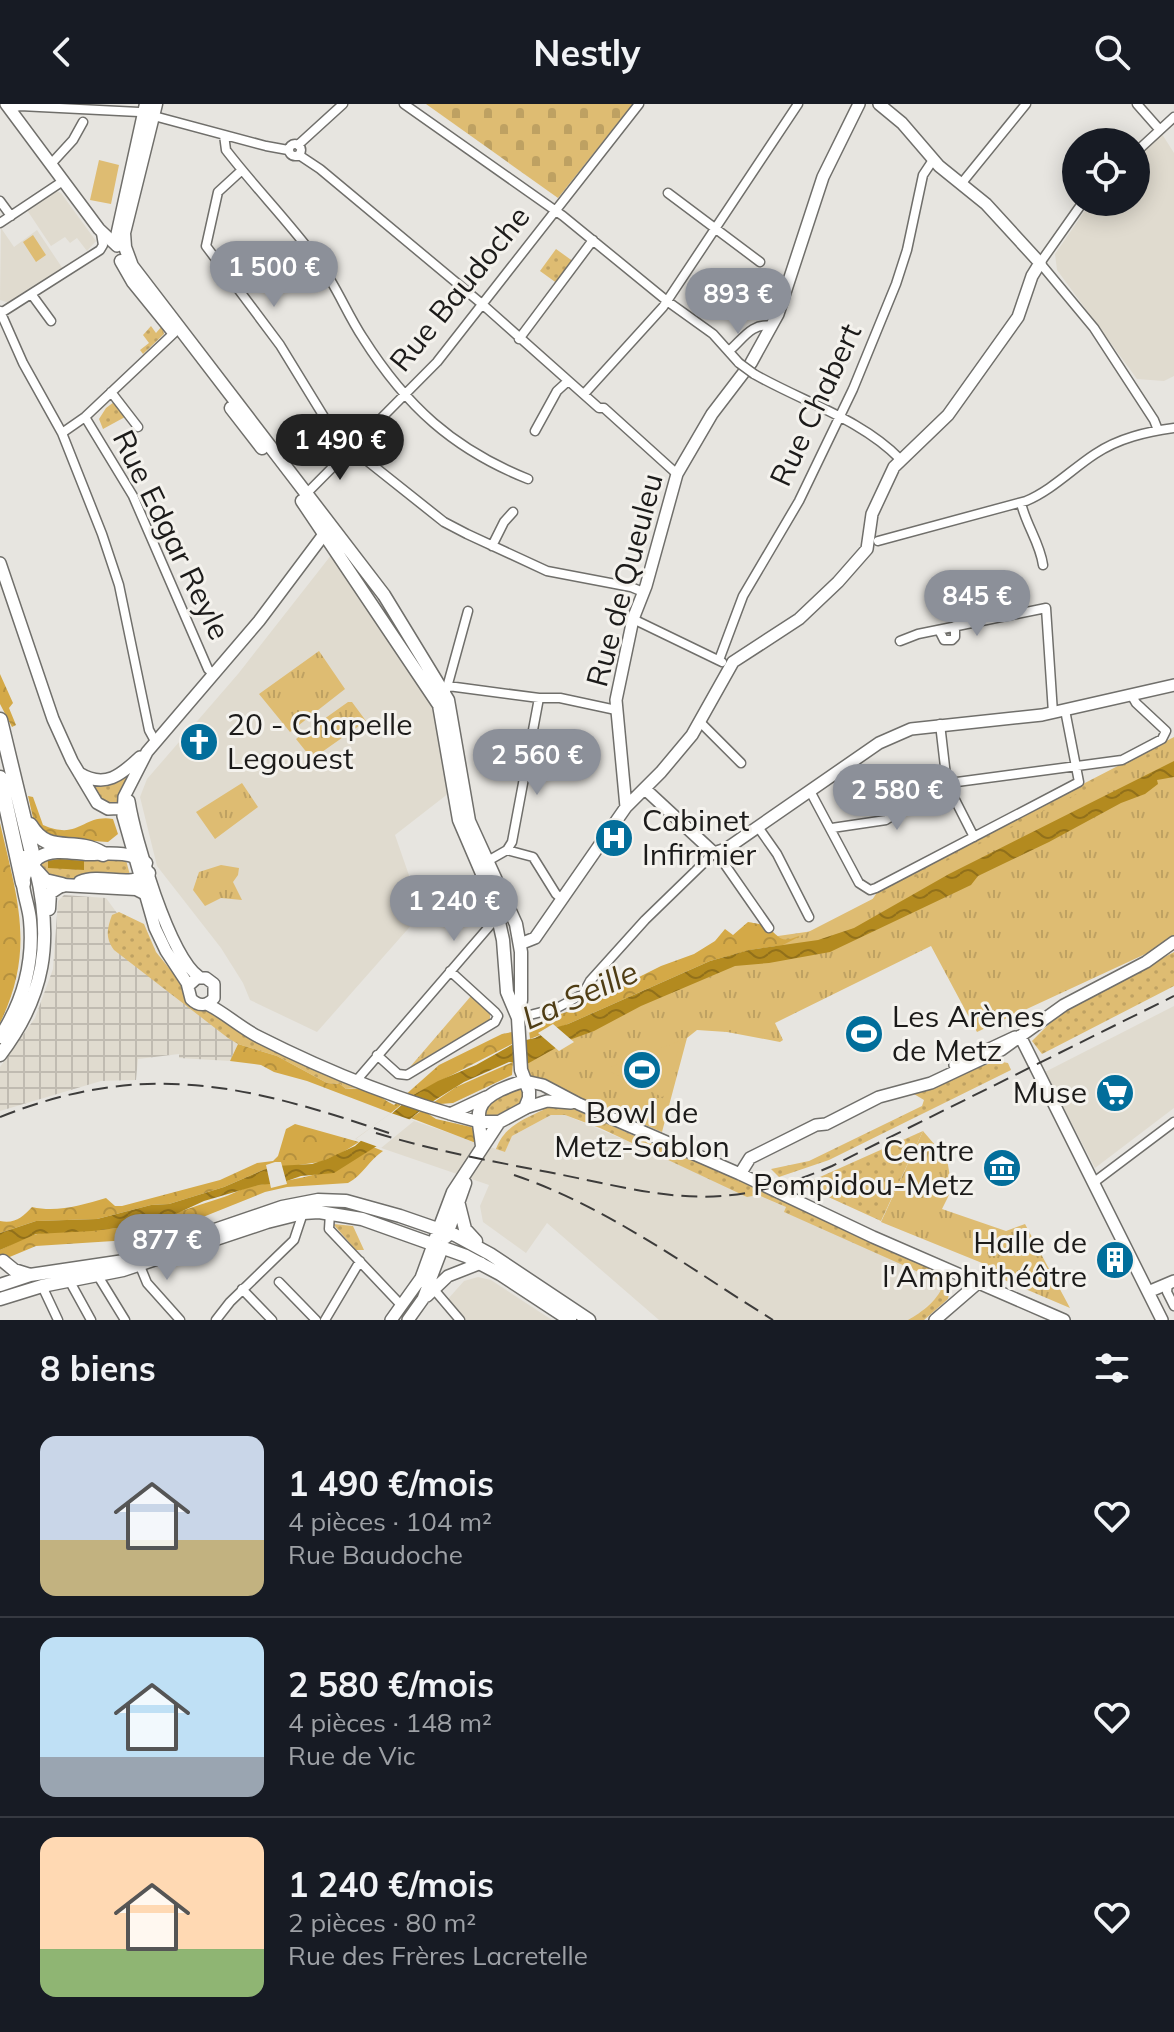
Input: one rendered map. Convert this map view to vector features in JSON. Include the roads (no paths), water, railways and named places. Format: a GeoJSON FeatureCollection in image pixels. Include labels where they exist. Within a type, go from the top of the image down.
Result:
{"type":"FeatureCollection","features":[{"type":"Feature","properties":{"kind":"highway"},"geometry":{"type":"LineString","coordinates":[[0,720],[34,868]]}},
{"type":"Feature","properties":{"kind":"highway"},"geometry":{"type":"LineString","coordinates":[[0,778],[23,883]]}},
{"type":"Feature","properties":{"kind":"highway"},"geometry":{"type":"LineString","coordinates":[[24,815],[42,841],[86,846],[103,854]]}},
{"type":"Feature","properties":{"kind":"highway"},"geometry":{"type":"LineString","coordinates":[[16,844],[45,881],[68,885]]}},
{"type":"Feature","properties":{"kind":"main road"},"geometry":{"type":"LineString","coordinates":[[150,110],[119,219],[117,246],[129,277],[328,530],[389,602],[445,683],[466,810],[519,939],[521,1078],[530,1094],[525,1108],[499,1122],[453,1192],[440,1239]]}},
{"type":"Feature","properties":{"kind":"main road"},"geometry":{"type":"LineString","coordinates":[[150,110],[124,233],[128,257],[146,285],[306,494],[328,530],[333,550],[405,651],[439,705],[459,820],[495,904],[503,940],[507,992],[518,1024]]}},
{"type":"Feature","properties":{"kind":"main road"},"geometry":{"type":"LineString","coordinates":[[0,1037],[19,1003],[28,970],[30,922],[23,883],[43,855],[54,852],[103,854],[142,868]]}},
{"type":"Feature","properties":{"kind":"main road"},"geometry":{"type":"LineString","coordinates":[[34,868],[45,918],[43,959]]}},
{"type":"Feature","properties":{"kind":"main road"},"geometry":{"type":"LineString","coordinates":[[0,1055],[29,1012],[49,945],[49,898],[53,890],[142,868]]}},
{"type":"Feature","properties":{"kind":"main road"},"geometry":{"type":"LineString","coordinates":[[68,885],[136,889],[144,893]]}},
{"type":"Feature","properties":{"kind":"main road"},"geometry":{"type":"LineString","coordinates":[[503,940],[519,939]]}},
{"type":"Feature","properties":{"kind":"main road"},"geometry":{"type":"LineString","coordinates":[[482,1146],[479,1109],[486,1097],[521,1078]]}},
{"type":"Feature","properties":{"kind":"main road"},"geometry":{"type":"LineString","coordinates":[[479,1122],[499,1122]]}},
{"type":"Feature","properties":{"kind":"main road"},"geometry":{"type":"LineString","coordinates":[[440,1239],[459,1203],[466,1176]]}},
{"type":"Feature","properties":{"kind":"main road"},"geometry":{"type":"LineString","coordinates":[[0,1299],[283,1212],[338,1200],[353,1202],[485,1259],[589,1320]]}},
{"type":"Feature","properties":{"kind":"main road"},"geometry":{"type":"LineString","coordinates":[[459,1203],[468,1234],[485,1259],[570,1320]]}},
{"type":"Feature","properties":{"kind":"main road"},"geometry":{"type":"LineString","coordinates":[[305,1207],[440,1239]]}},
{"type":"Feature","properties":{"kind":"main road"},"geometry":{"type":"LineString","coordinates":[[2,1257],[4,1285],[30,1275],[140,1266],[283,1212]]}},
{"type":"Feature","properties":{"kind":"main road"},"geometry":{"type":"LineString","coordinates":[[2,1257],[14,1270],[30,1275]]}},
{"type":"Feature","properties":{"kind":"street"},"geometry":{"type":"LineString","coordinates":[[8,106],[150,110],[224,135],[288,150],[292,156],[343,104]]}},
{"type":"Feature","properties":{"kind":"street"},"geometry":{"type":"LineString","coordinates":[[404,104],[555,210],[667,301],[713,334],[739,363],[754,374],[880,441],[900,459]]}},
{"type":"Feature","properties":{"kind":"street","name":"Rue Baudoche"},"geometry":{"type":"LineString","coordinates":[[306,494],[437,362],[639,104]]}},
{"type":"Feature","properties":{"kind":"street"},"geometry":{"type":"LineString","coordinates":[[584,394],[652,322],[798,104]]}},
{"type":"Feature","properties":{"kind":"street"},"geometry":{"type":"LineString","coordinates":[[961,184],[1026,104]]}},
{"type":"Feature","properties":{"kind":"street"},"geometry":{"type":"LineString","coordinates":[[1137,104],[1159,129]]}},
{"type":"Feature","properties":{"kind":"street"},"geometry":{"type":"LineString","coordinates":[[857,105],[881,106],[902,123],[930,157],[986,204],[1094,328],[1158,430]]}},
{"type":"Feature","properties":{"kind":"street","name":"Rue de Queuleu"},"geometry":{"type":"LineString","coordinates":[[626,807],[616,710],[623,660],[677,474],[712,414],[751,363],[781,308],[823,177],[857,105]]}},
{"type":"Feature","properties":{"kind":"street"},"geometry":{"type":"LineString","coordinates":[[8,106],[99,229],[117,246]]}},
{"type":"Feature","properties":{"kind":"street"},"geometry":{"type":"LineString","coordinates":[[1150,138],[1174,117]]}},
{"type":"Feature","properties":{"kind":"street"},"geometry":{"type":"LineString","coordinates":[[51,164],[73,140],[83,122]]}},
{"type":"Feature","properties":{"kind":"street"},"geometry":{"type":"LineString","coordinates":[[224,135],[226,150],[322,266],[363,339],[405,394],[430,421],[458,444],[493,465],[528,479]]}},
{"type":"Feature","properties":{"kind":"street"},"geometry":{"type":"LineString","coordinates":[[299,150],[677,474]]}},
{"type":"Feature","properties":{"kind":"street","name":"Rue Chabert"},"geometry":{"type":"LineString","coordinates":[[724,663],[743,596],[799,501],[840,418],[896,284],[930,157]]}},
{"type":"Feature","properties":{"kind":"street"},"geometry":{"type":"LineString","coordinates":[[242,170],[218,192],[206,246],[280,345],[319,410],[351,448],[444,522],[492,546],[554,573],[643,592]]}},
{"type":"Feature","properties":{"kind":"street"},"geometry":{"type":"LineString","coordinates":[[0,223],[63,181]]}},
{"type":"Feature","properties":{"kind":"street"},"geometry":{"type":"LineString","coordinates":[[668,193],[760,262]]}},
{"type":"Feature","properties":{"kind":"street"},"geometry":{"type":"LineString","coordinates":[[0,201],[11,216]]}},
{"type":"Feature","properties":{"kind":"street"},"geometry":{"type":"LineString","coordinates":[[872,542],[872,514],[900,459],[948,415],[1018,317],[1040,263],[1073,216]]}},
{"type":"Feature","properties":{"kind":"street"},"geometry":{"type":"LineString","coordinates":[[99,229],[103,238],[100,250],[1,312],[23,363],[62,433],[102,534],[119,585],[149,730],[155,741]]}},
{"type":"Feature","properties":{"kind":"street"},"geometry":{"type":"LineString","coordinates":[[519,339],[593,240]]}},
{"type":"Feature","properties":{"kind":"street"},"geometry":{"type":"LineString","coordinates":[[32,295],[51,321]]}},
{"type":"Feature","properties":{"kind":"street"},"geometry":{"type":"LineString","coordinates":[[729,351],[754,328],[765,324],[772,326]]}},
{"type":"Feature","properties":{"kind":"street"},"geometry":{"type":"LineString","coordinates":[[62,433],[85,417],[174,333]]}},
{"type":"Feature","properties":{"kind":"street"},"geometry":{"type":"LineString","coordinates":[[535,431],[557,391],[568,381]]}},
{"type":"Feature","properties":{"kind":"street"},"geometry":{"type":"LineString","coordinates":[[111,392],[138,427]]}},
{"type":"Feature","properties":{"kind":"street","name":"Rue Edgar Reyle"},"geometry":{"type":"LineString","coordinates":[[85,417],[133,496],[208,669],[213,674]]}},
{"type":"Feature","properties":{"kind":"street"},"geometry":{"type":"LineString","coordinates":[[519,939],[539,930],[626,807],[681,750],[700,722],[724,663],[799,619],[838,582],[872,542],[1021,503],[1041,494],[1113,444],[1174,428]]}},
{"type":"Feature","properties":{"kind":"street"},"geometry":{"type":"LineString","coordinates":[[1021,503],[1043,565]]}},
{"type":"Feature","properties":{"kind":"street"},"geometry":{"type":"LineString","coordinates":[[492,546],[504,522],[513,512]]}},
{"type":"Feature","properties":{"kind":"street"},"geometry":{"type":"LineString","coordinates":[[210,1002],[216,991],[214,984],[207,978],[199,977],[188,966],[142,868],[124,797],[155,741],[259,621],[328,530]]}},
{"type":"Feature","properties":{"kind":"street"},"geometry":{"type":"LineString","coordinates":[[309,556],[323,547],[333,550]]}},
{"type":"Feature","properties":{"kind":"street"},"geometry":{"type":"LineString","coordinates":[[0,563],[51,714],[79,773],[97,803],[108,809],[126,809]]}},
{"type":"Feature","properties":{"kind":"street"},"geometry":{"type":"LineString","coordinates":[[810,791],[859,883],[870,890],[1079,782],[1059,712],[1046,608],[955,626],[900,641]]}},
{"type":"Feature","properties":{"kind":"street"},"geometry":{"type":"LineString","coordinates":[[468,611],[445,683],[539,698],[560,698],[616,710]]}},
{"type":"Feature","properties":{"kind":"street"},"geometry":{"type":"LineString","coordinates":[[633,619],[724,663]]}},
{"type":"Feature","properties":{"kind":"street"},"geometry":{"type":"LineString","coordinates":[[518,1024],[531,1013],[557,1008],[579,997],[645,920],[714,853],[758,827],[893,735],[940,724],[1059,712],[1174,685]]}},
{"type":"Feature","properties":{"kind":"street"},"geometry":{"type":"LineString","coordinates":[[832,828],[886,820],[947,784],[1117,761],[1166,735],[1164,728],[1132,696]]}},
{"type":"Feature","properties":{"kind":"street"},"geometry":{"type":"LineString","coordinates":[[486,862],[507,850],[515,830],[539,698]]}},
{"type":"Feature","properties":{"kind":"street"},"geometry":{"type":"LineString","coordinates":[[700,722],[741,763]]}},
{"type":"Feature","properties":{"kind":"street"},"geometry":{"type":"LineString","coordinates":[[940,724],[947,784],[974,837]]}},
{"type":"Feature","properties":{"kind":"street"},"geometry":{"type":"LineString","coordinates":[[79,773],[91,779],[111,780],[147,752]]}},
{"type":"Feature","properties":{"kind":"street"},"geometry":{"type":"LineString","coordinates":[[624,778],[631,789],[642,791],[721,859],[769,928]]}},
{"type":"Feature","properties":{"kind":"street"},"geometry":{"type":"LineString","coordinates":[[758,827],[777,854],[809,917]]}},
{"type":"Feature","properties":{"kind":"street"},"geometry":{"type":"LineString","coordinates":[[507,850],[533,857],[562,899]]}},
{"type":"Feature","properties":{"kind":"street"},"geometry":{"type":"LineString","coordinates":[[142,868],[144,893],[160,941],[188,986],[188,995],[194,1003],[210,1002]]}},
{"type":"Feature","properties":{"kind":"street"},"geometry":{"type":"LineString","coordinates":[[356,1081],[493,921],[499,919]]}},
{"type":"Feature","properties":{"kind":"street"},"geometry":{"type":"LineString","coordinates":[[740,1174],[750,1158],[889,1085],[935,1074],[1003,1040],[1020,1036],[1069,1001],[1146,962],[1174,942]]}},
{"type":"Feature","properties":{"kind":"street"},"geometry":{"type":"LineString","coordinates":[[377,1055],[398,1074],[407,1075],[495,1022],[498,1016],[495,1012],[450,971]]}},
{"type":"Feature","properties":{"kind":"street"},"geometry":{"type":"LineString","coordinates":[[188,986],[199,977]]}},
{"type":"Feature","properties":{"kind":"street"},"geometry":{"type":"LineString","coordinates":[[210,1002],[219,1013],[261,1038],[356,1081],[436,1111],[479,1122]]}},
{"type":"Feature","properties":{"kind":"street"},"geometry":{"type":"LineString","coordinates":[[1020,1036],[1162,1320]]}},
{"type":"Feature","properties":{"kind":"street"},"geometry":{"type":"LineString","coordinates":[[521,1078],[543,1085],[873,1237],[1064,1320]]}},
{"type":"Feature","properties":{"kind":"street"},"geometry":{"type":"LineString","coordinates":[[450,1114],[486,1097]]}},
{"type":"Feature","properties":{"kind":"street"},"geometry":{"type":"LineString","coordinates":[[525,1108],[552,1101],[579,1104]]}},
{"type":"Feature","properties":{"kind":"street"},"geometry":{"type":"LineString","coordinates":[[1093,1183],[1174,1122]]}},
{"type":"Feature","properties":{"kind":"street"},"geometry":{"type":"LineString","coordinates":[[216,1320],[242,1289],[287,1248],[297,1233],[305,1207]]}},
{"type":"Feature","properties":{"kind":"street"},"geometry":{"type":"LineString","coordinates":[[283,1212],[297,1233]]}},
{"type":"Feature","properties":{"kind":"street"},"geometry":{"type":"LineString","coordinates":[[330,1213],[329,1229],[402,1306]]}},
{"type":"Feature","properties":{"kind":"street"},"geometry":{"type":"LineString","coordinates":[[410,1318],[423,1299],[440,1239]]}},
{"type":"Feature","properties":{"kind":"street"},"geometry":{"type":"LineString","coordinates":[[391,1320],[428,1284],[485,1259]]}},
{"type":"Feature","properties":{"kind":"street"},"geometry":{"type":"LineString","coordinates":[[325,1320],[360,1261]]}},
{"type":"Feature","properties":{"kind":"street"},"geometry":{"type":"LineString","coordinates":[[140,1266],[147,1283],[180,1320]]}},
{"type":"Feature","properties":{"kind":"street"},"geometry":{"type":"LineString","coordinates":[[97,1271],[125,1320]]}},
{"type":"Feature","properties":{"kind":"street"},"geometry":{"type":"LineString","coordinates":[[69,1280],[91,1320]]}},
{"type":"Feature","properties":{"kind":"street"},"geometry":{"type":"LineString","coordinates":[[279,1282],[316,1320]]}},
{"type":"Feature","properties":{"kind":"street"},"geometry":{"type":"LineString","coordinates":[[935,1320],[979,1282]]}},
{"type":"Feature","properties":{"kind":"street"},"geometry":{"type":"LineString","coordinates":[[428,1284],[460,1320]]}},
{"type":"Feature","properties":{"kind":"street"},"geometry":{"type":"LineString","coordinates":[[1150,1295],[1171,1285],[1174,1306]]}},
{"type":"Feature","properties":{"kind":"street"},"geometry":{"type":"LineString","coordinates":[[42,1286],[58,1320]]}},
{"type":"Feature","properties":{"kind":"street"},"geometry":{"type":"LineString","coordinates":[[242,1289],[272,1320]]}},
{"type":"Feature","properties":{"kind":"water"},"geometry":{"type":"Polygon","coordinates":[[[1174,761],[1174,777],[1157,780],[1158,784],[1145,794],[1121,803],[978,876],[971,885],[830,952],[735,966],[641,1006],[527,1064],[509,1062],[464,1082],[427,1105],[380,1144],[334,1173],[259,1185],[127,1227],[36,1234],[0,1250],[0,1233],[36,1221],[97,1219],[151,1205],[169,1204],[276,1166],[312,1164],[327,1159],[355,1146],[413,1095],[517,1042],[535,1038],[710,961],[749,950],[818,940],[854,928],[949,874],[1174,761]]]}},
{"type":"Feature","properties":{"kind":"water"},"geometry":{"type":"Polygon","coordinates":[[[48,861],[84,861],[84,870],[48,868],[48,861]]]}},
{"type":"Feature","properties":{"kind":"railway"},"geometry":{"type":"LineString","coordinates":[[376,1133],[461,1155],[625,1188],[690,1196],[722,1196],[755,1191],[792,1182],[832,1166],[1174,996]]}},
{"type":"Feature","properties":{"kind":"railway"},"geometry":{"type":"LineString","coordinates":[[0,1117],[53,1099],[102,1088],[149,1084],[196,1085],[289,1102],[389,1133]]}},
{"type":"Feature","properties":{"kind":"railway"},"geometry":{"type":"LineString","coordinates":[[514,1175],[549,1188],[615,1221],[773,1320]]}},
{"type":"Feature","properties":{"kind":"place","name":"20 - Chapelle Legouest"},"geometry":{"type":"Point","coordinates":[199,742]}},
{"type":"Feature","properties":{"kind":"place","name":"Cabinet Infirmier"},"geometry":{"type":"Point","coordinates":[614,838]}},
{"type":"Feature","properties":{"kind":"place","name":"Les Arènes de Metz"},"geometry":{"type":"Point","coordinates":[864,1034]}},
{"type":"Feature","properties":{"kind":"place","name":"Bowl de Metz-Sablon"},"geometry":{"type":"Point","coordinates":[642,1070]}},
{"type":"Feature","properties":{"kind":"place","name":"Muse"},"geometry":{"type":"Point","coordinates":[1115,1093]}},
{"type":"Feature","properties":{"kind":"place","name":"Centre Pompidou-Metz"},"geometry":{"type":"Point","coordinates":[1002,1168]}},
{"type":"Feature","properties":{"kind":"place","name":"Halle de l'Amphithéâtre"},"geometry":{"type":"Point","coordinates":[1115,1260]}},
{"type":"Feature","properties":{"kind":"water label","name":"La Seille"},"geometry":{"type":"Point","coordinates":[580,995]}}]}
